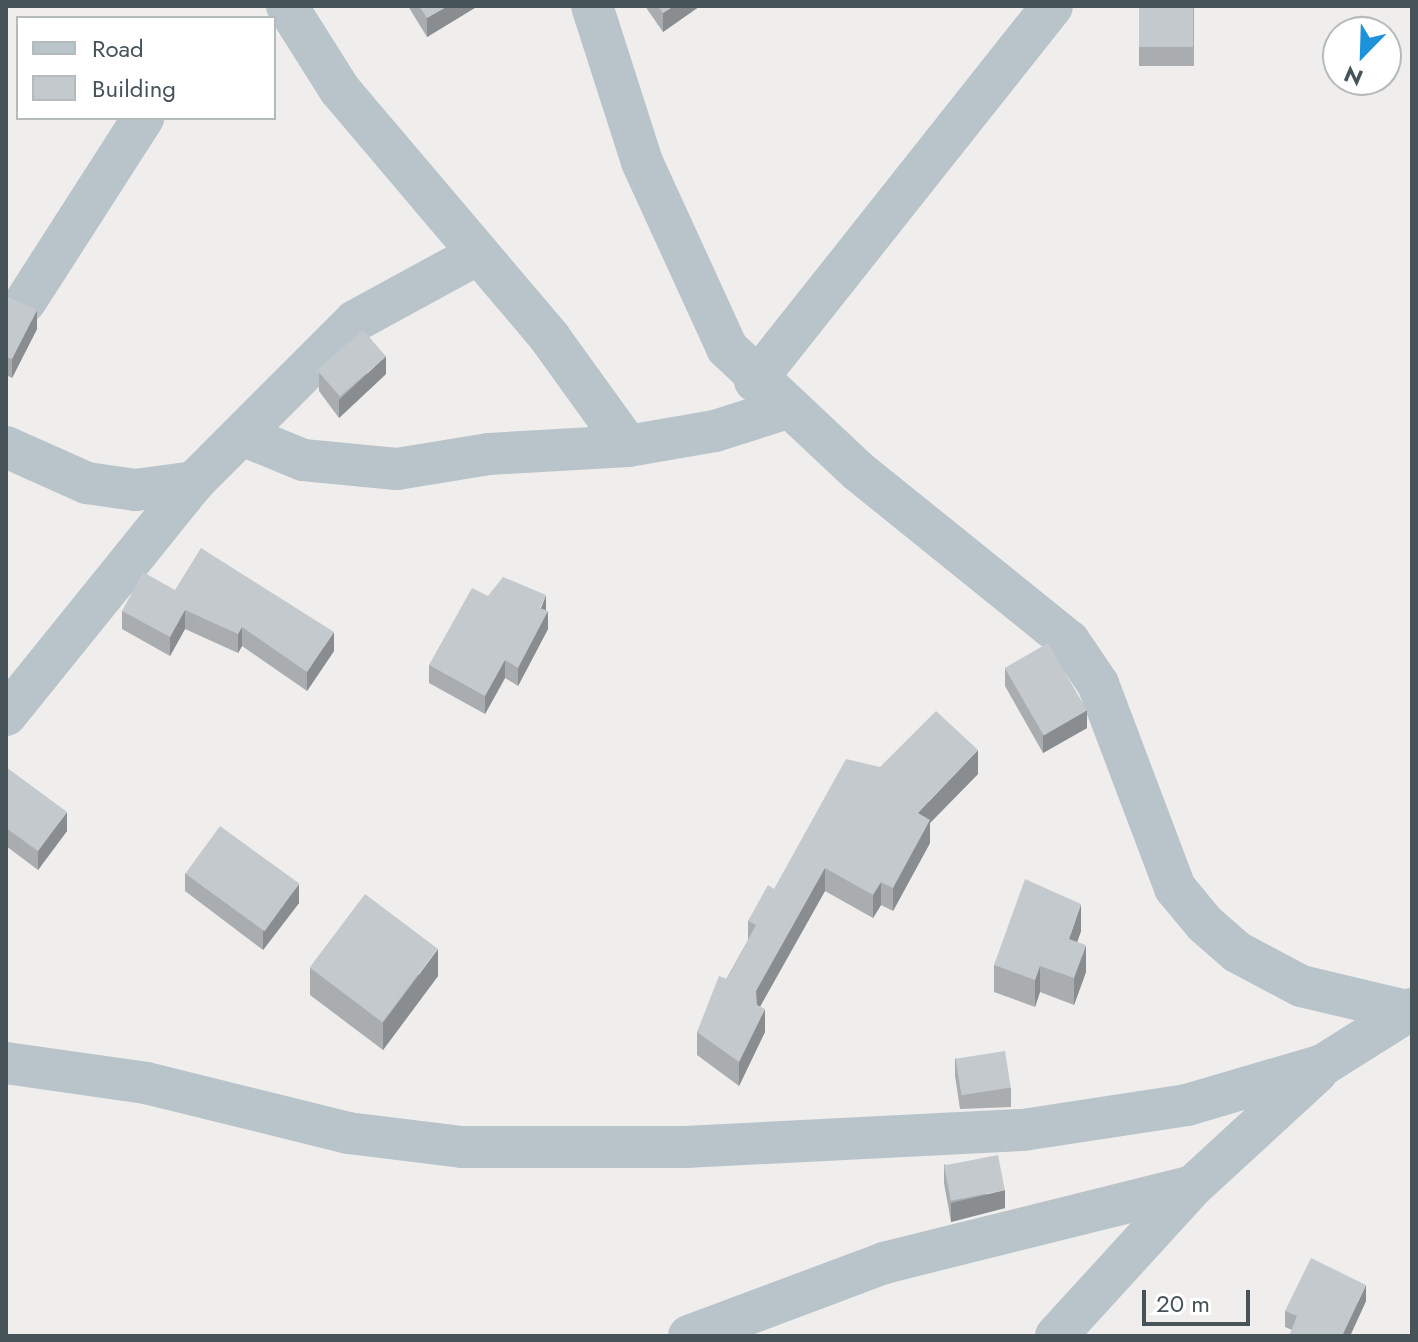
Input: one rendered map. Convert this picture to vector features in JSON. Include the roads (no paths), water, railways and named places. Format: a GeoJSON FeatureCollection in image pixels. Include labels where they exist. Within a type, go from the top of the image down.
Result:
{"type":"FeatureCollection","features":[{"type":"Feature","properties":{"kind":"street"},"geometry":{"type":"LineString","coordinates":[[287,6],[340,90],[478,254],[628,446]]}},
{"type":"Feature","properties":{"kind":"street"},"geometry":{"type":"LineString","coordinates":[[592,6],[619,105],[702,305],[755,381],[1069,641],[1098,684],[1175,888],[1205,924],[1237,952],[1301,986],[1409,1010]]}},
{"type":"Feature","properties":{"kind":"street"},"geometry":{"type":"LineString","coordinates":[[755,381],[1052,6]]}},
{"type":"Feature","properties":{"kind":"street"},"geometry":{"type":"LineString","coordinates":[[25,302],[142,120]]}},
{"type":"Feature","properties":{"kind":"street"},"geometry":{"type":"LineString","coordinates":[[6,715],[194,482],[355,321],[478,254]]}},
{"type":"Feature","properties":{"kind":"street"},"geometry":{"type":"LineString","coordinates":[[242,435],[303,460],[347,468],[628,446],[715,431],[787,408]]}},
{"type":"Feature","properties":{"kind":"street"},"geometry":{"type":"LineString","coordinates":[[6,447],[87,483],[135,490],[194,482]]}},
{"type":"Feature","properties":{"kind":"street"},"geometry":{"type":"LineString","coordinates":[[1056,1336],[1193,1186],[1270,1123],[1323,1065],[1409,1010]]}},
{"type":"Feature","properties":{"kind":"street"},"geometry":{"type":"LineString","coordinates":[[15,1061],[348,1133],[462,1147],[552,1147],[1023,1130],[1187,1105],[1323,1065]]}},
{"type":"Feature","properties":{"kind":"street"},"geometry":{"type":"LineString","coordinates":[[689,1336],[884,1263],[1193,1186]]}}]}
